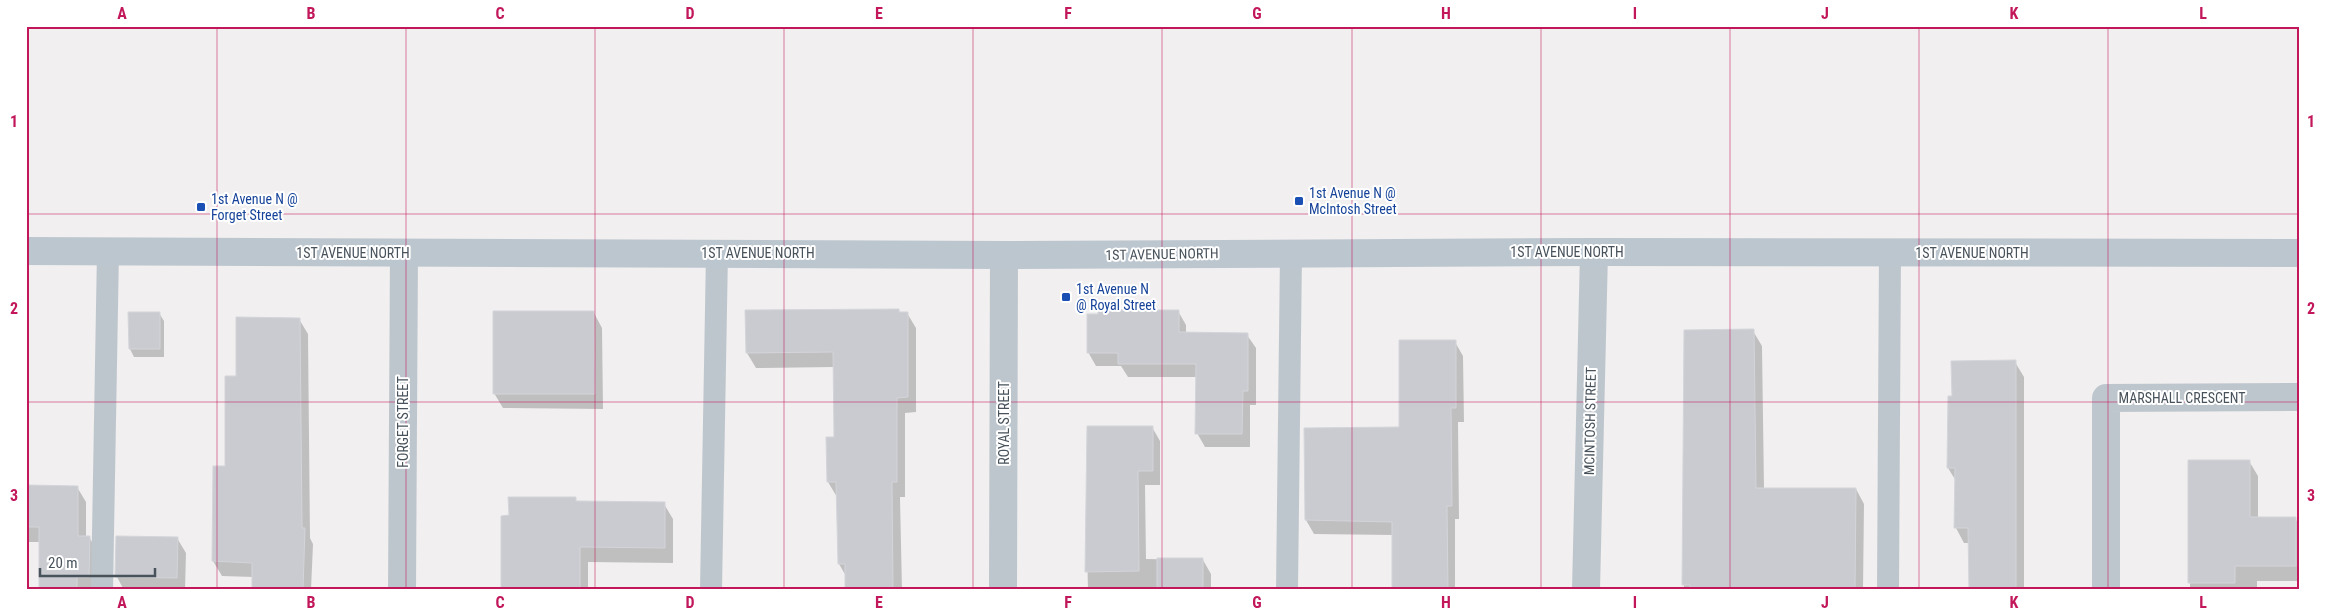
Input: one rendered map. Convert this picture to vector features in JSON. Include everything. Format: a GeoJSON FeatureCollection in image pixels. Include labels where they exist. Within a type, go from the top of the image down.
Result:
{"type":"FeatureCollection","features":[{"type":"Feature","properties":{"kind":"main road","name":"1ST AVENUE NORTH"},"geometry":{"type":"LineString","coordinates":[[26,251],[404,254],[717,253],[1004,256],[1291,252],[2299,254]]}},
{"type":"Feature","properties":{"kind":"street","name":"MCINTOSH STREET"},"geometry":{"type":"LineString","coordinates":[[1586,590],[1594,252]]}},
{"type":"Feature","properties":{"kind":"street","name":"FORGET STREET"},"geometry":{"type":"LineString","coordinates":[[402,590],[404,254]]}},
{"type":"Feature","properties":{"kind":"street","name":"ROYAL STREET"},"geometry":{"type":"LineString","coordinates":[[1003,590],[1004,256]]}},
{"type":"Feature","properties":{"kind":"street","name":"MARSHALL CRESCENT"},"geometry":{"type":"LineString","coordinates":[[2106,590],[2106,398],[2299,397]]}},
{"type":"Feature","properties":{"kind":"lane"},"geometry":{"type":"LineString","coordinates":[[102,590],[108,251]]}},
{"type":"Feature","properties":{"kind":"lane"},"geometry":{"type":"LineString","coordinates":[[1287,590],[1291,252]]}},
{"type":"Feature","properties":{"kind":"lane"},"geometry":{"type":"LineString","coordinates":[[1888,590],[1890,252]]}},
{"type":"Feature","properties":{"kind":"lane"},"geometry":{"type":"LineString","coordinates":[[711,590],[717,253]]}},
{"type":"Feature","properties":{"kind":"building"},"geometry":{"type":"Polygon","coordinates":[[[899,309],[899,312],[908,312],[908,397],[897,398],[897,482],[892,482],[893,590],[845,590],[845,564],[838,564],[836,482],[827,482],[826,437],[834,437],[833,352],[746,353],[745,310],[899,309]]]}},
{"type":"Feature","properties":{"kind":"building"},"geometry":{"type":"Polygon","coordinates":[[[1098,310],[1179,310],[1179,332],[1248,333],[1248,391],[1243,391],[1242,434],[1195,434],[1196,364],[1118,364],[1118,353],[1087,353],[1087,314],[1098,314],[1098,310]]]}},
{"type":"Feature","properties":{"kind":"building"},"geometry":{"type":"Polygon","coordinates":[[[493,311],[594,311],[595,394],[493,394],[493,311]]]}},
{"type":"Feature","properties":{"kind":"building"},"geometry":{"type":"Polygon","coordinates":[[[128,312],[160,312],[160,349],[129,349],[128,312]]]}},
{"type":"Feature","properties":{"kind":"building"},"geometry":{"type":"Polygon","coordinates":[[[236,317],[300,318],[302,528],[305,528],[303,590],[252,590],[252,563],[212,561],[213,466],[225,466],[225,376],[236,376],[236,317]]]}},
{"type":"Feature","properties":{"kind":"building"},"geometry":{"type":"Polygon","coordinates":[[[1754,329],[1756,488],[1856,488],[1855,590],[1690,590],[1690,585],[1682,585],[1684,330],[1754,329]]]}},
{"type":"Feature","properties":{"kind":"building"},"geometry":{"type":"Polygon","coordinates":[[[1399,340],[1456,340],[1456,408],[1451,408],[1452,506],[1447,506],[1448,590],[1392,590],[1392,522],[1305,520],[1304,428],[1399,427],[1399,340]]]}},
{"type":"Feature","properties":{"kind":"building"},"geometry":{"type":"Polygon","coordinates":[[[2016,360],[2016,590],[1969,590],[1968,528],[1954,528],[1955,468],[1947,468],[1948,396],[1952,396],[1951,361],[2016,360]]]}},
{"type":"Feature","properties":{"kind":"building"},"geometry":{"type":"Polygon","coordinates":[[[1087,426],[1153,426],[1153,471],[1138,471],[1139,571],[1085,572],[1087,426]]]}},
{"type":"Feature","properties":{"kind":"building"},"geometry":{"type":"Polygon","coordinates":[[[2188,460],[2250,460],[2250,517],[2296,517],[2296,566],[2235,566],[2235,583],[2188,583],[2188,460]]]}},
{"type":"Feature","properties":{"kind":"building"},"geometry":{"type":"Polygon","coordinates":[[[27,485],[78,486],[78,536],[90,536],[89,577],[77,577],[77,590],[39,590],[39,527],[27,527],[27,485]]]}},
{"type":"Feature","properties":{"kind":"building"},"geometry":{"type":"Polygon","coordinates":[[[508,497],[576,497],[576,501],[665,502],[665,548],[580,547],[580,590],[501,590],[501,516],[509,515],[508,497]]]}},
{"type":"Feature","properties":{"kind":"building"},"geometry":{"type":"Polygon","coordinates":[[[116,536],[178,537],[177,578],[115,577],[116,536]]]}},
{"type":"Feature","properties":{"kind":"building"},"geometry":{"type":"Polygon","coordinates":[[[1157,558],[1203,558],[1203,590],[1157,590],[1157,558]]]}},
{"type":"Feature","properties":{"kind":"place","name":"1st Avenue N @ McIntosh Street"},"geometry":{"type":"Point","coordinates":[1299,201]}},
{"type":"Feature","properties":{"kind":"place","name":"1st Avenue N @ Forget Street"},"geometry":{"type":"Point","coordinates":[201,207]}},
{"type":"Feature","properties":{"kind":"place","name":"1st Avenue N @ Royal Street"},"geometry":{"type":"Point","coordinates":[1066,297]}}]}
